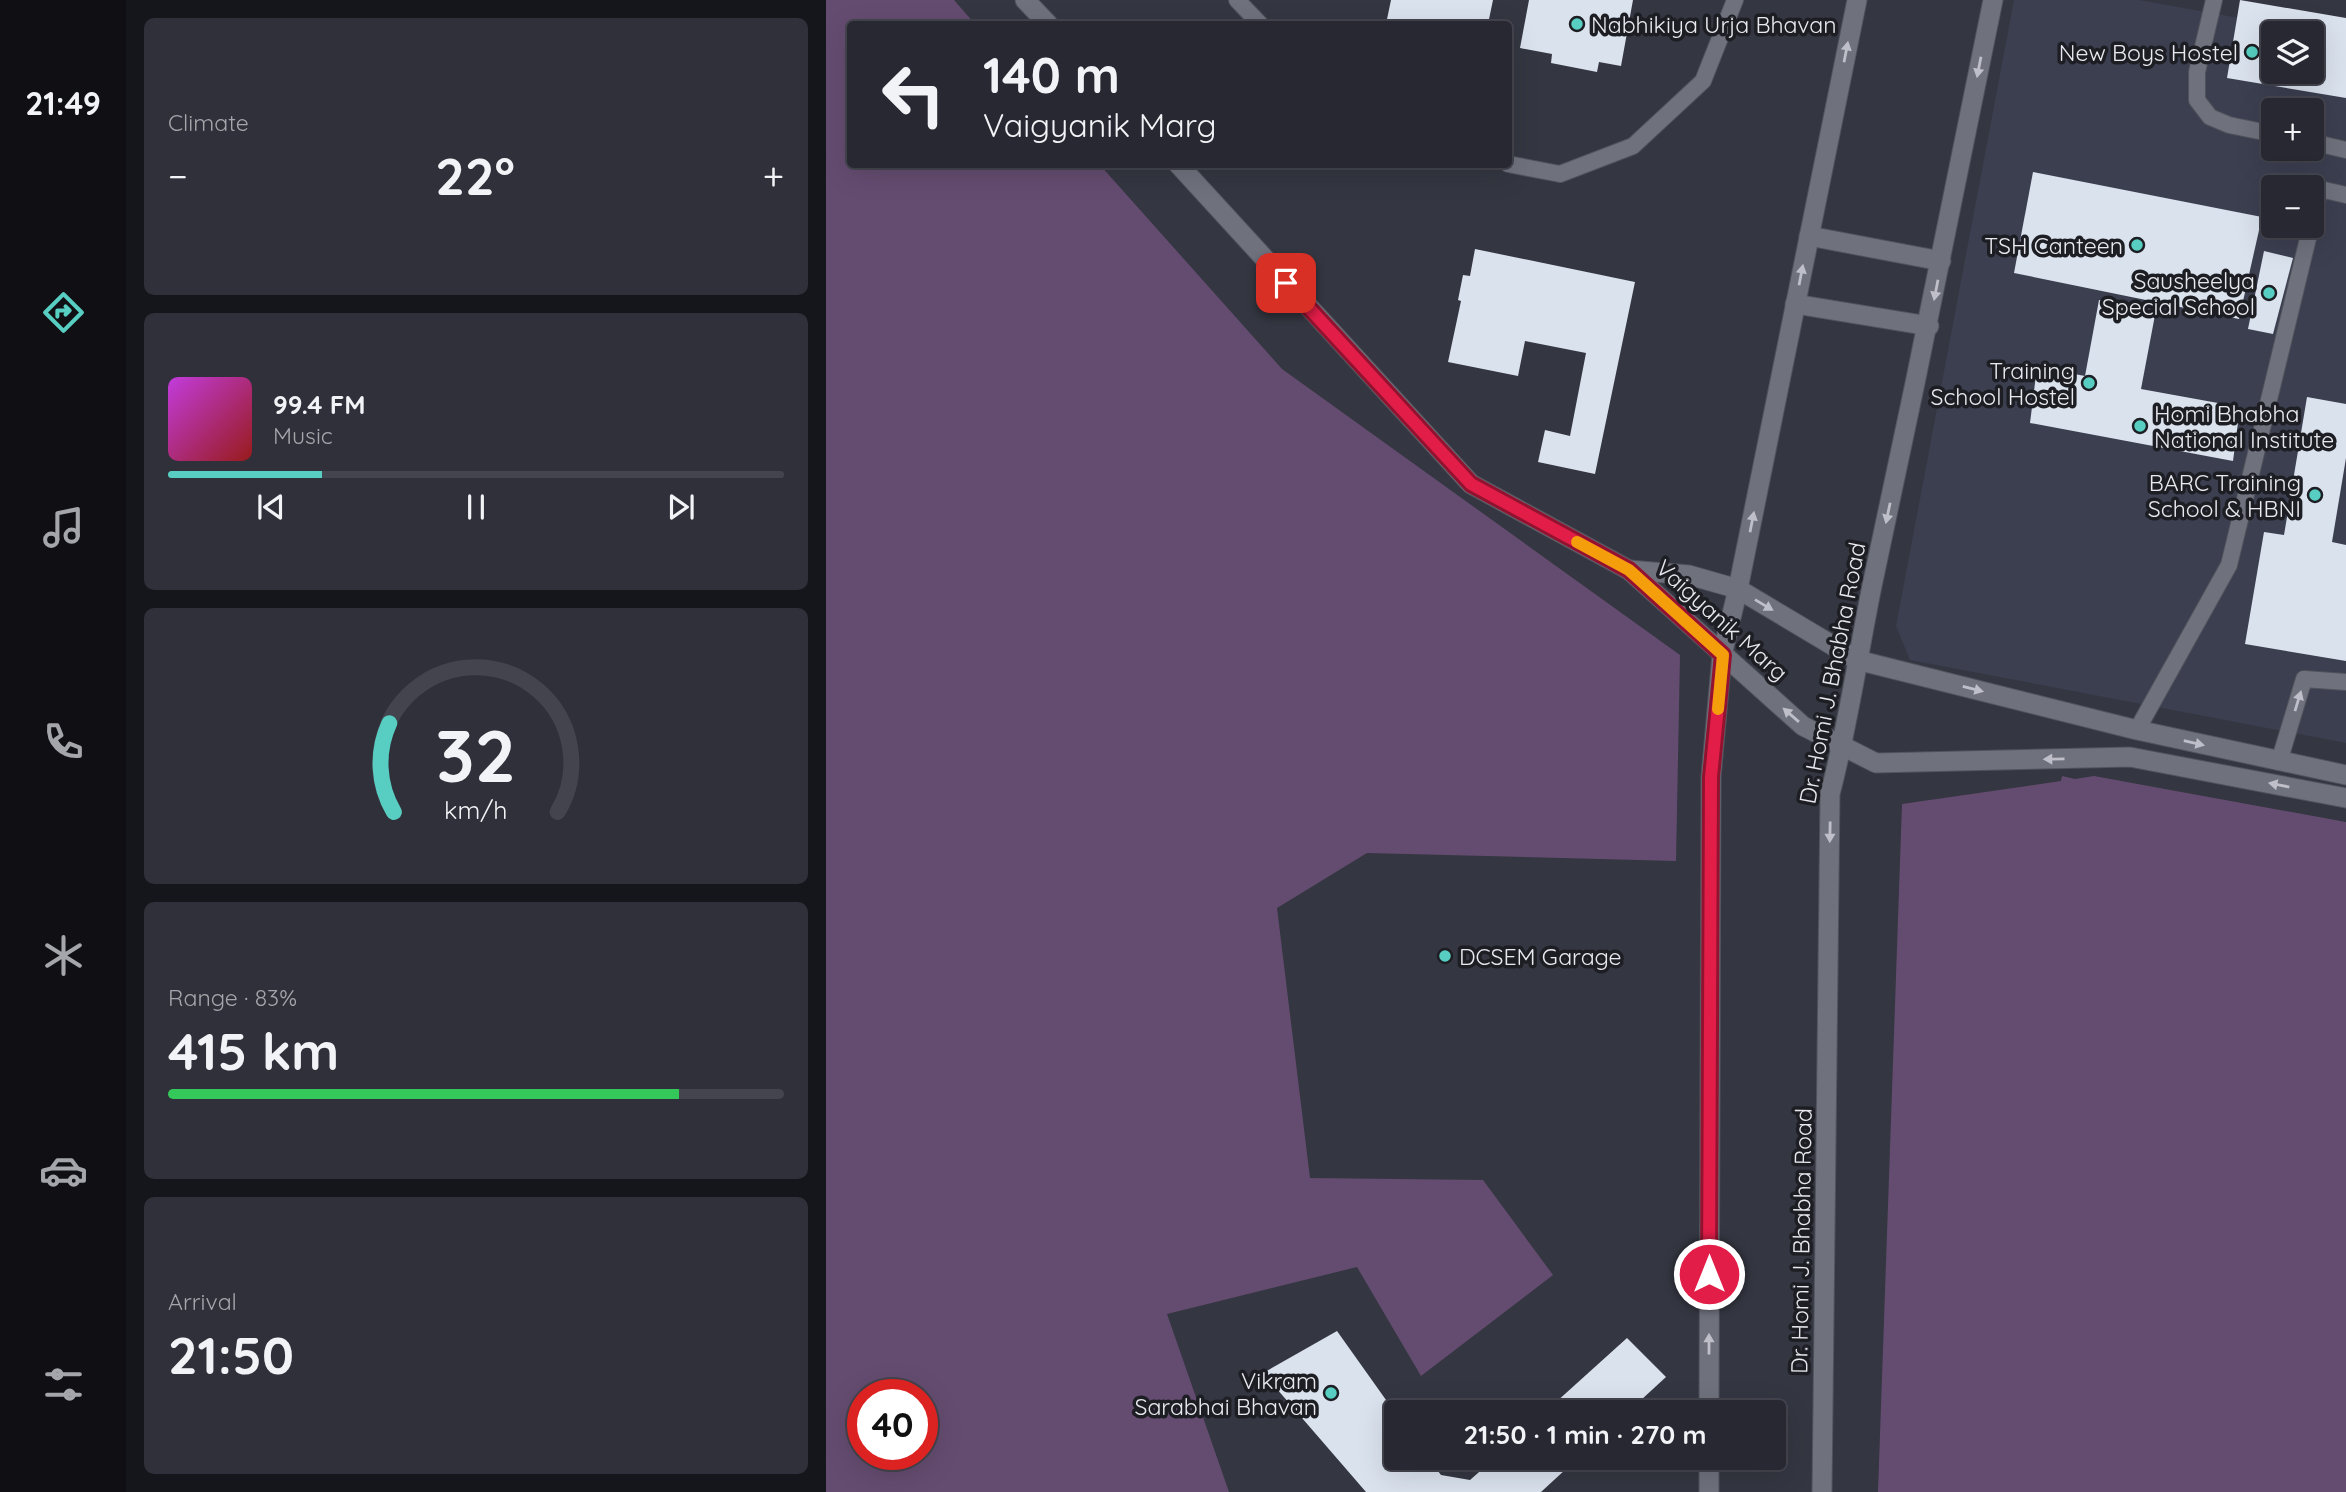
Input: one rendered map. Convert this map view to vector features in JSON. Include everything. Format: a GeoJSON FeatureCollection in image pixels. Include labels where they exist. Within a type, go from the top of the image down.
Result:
{"type":"FeatureCollection","features":[{"type":"Feature","properties":{"kind":"street"},"geometry":{"type":"LineString","coordinates":[[1026,0],[1045,21]]}},
{"type":"Feature","properties":{"kind":"street"},"geometry":{"type":"LineString","coordinates":[[1709,1400],[1711,777],[1723,655],[1857,0]]}},
{"type":"Feature","properties":{"kind":"street","name":"Dr. Homi J. Bhabha Road"},"geometry":{"type":"LineString","coordinates":[[1822,1492],[1830,794],[1842,747],[1857,660],[1928,326],[1993,0]]}},
{"type":"Feature","properties":{"kind":"street"},"geometry":{"type":"LineString","coordinates":[[1182,168],[1471,484],[1629,570]]}},
{"type":"Feature","properties":{"kind":"street"},"geometry":{"type":"LineString","coordinates":[[1809,236],[1941,261]]}},
{"type":"Feature","properties":{"kind":"street"},"geometry":{"type":"LineString","coordinates":[[1795,304],[1928,326]]}},
{"type":"Feature","properties":{"kind":"street","name":"Vaigyanik Marg"},"geometry":{"type":"LineString","coordinates":[[1629,570],[1689,575],[1738,589],[1857,660],[2137,730],[2346,775]]}},
{"type":"Feature","properties":{"kind":"street","name":"Vaigyanik Marg"},"geometry":{"type":"LineString","coordinates":[[1629,570],[1803,726],[1876,763],[2130,757],[2346,798]]}},
{"type":"Feature","properties":{"kind":"street"},"geometry":{"type":"LineString","coordinates":[[1709,1470],[1709,1492]]}},
{"type":"Feature","properties":{"kind":"lane"},"geometry":{"type":"LineString","coordinates":[[1237,0],[1257,21]]}},
{"type":"Feature","properties":{"kind":"lane"},"geometry":{"type":"LineString","coordinates":[[1512,165],[1560,174],[1633,146],[1703,81],[1735,0]]}},
{"type":"Feature","properties":{"kind":"lane"},"geometry":{"type":"LineString","coordinates":[[2214,0],[2197,72],[2197,100],[2210,117],[2230,125],[2261,131]]}},
{"type":"Feature","properties":{"kind":"lane"},"geometry":{"type":"LineString","coordinates":[[2324,145],[2346,150]]}},
{"type":"Feature","properties":{"kind":"lane"},"geometry":{"type":"LineString","coordinates":[[2324,190],[2346,195]]}},
{"type":"Feature","properties":{"kind":"lane"},"geometry":{"type":"LineString","coordinates":[[2137,730],[2230,565],[2308,238]]}},
{"type":"Feature","properties":{"kind":"lane"},"geometry":{"type":"LineString","coordinates":[[2279,762],[2304,679],[2346,682]]}},
{"type":"Feature","properties":{"kind":"shaded area"},"geometry":{"type":"Polygon","coordinates":[[[826,0],[954,0],[972,21],[847,21],[847,168],[1103,168],[1282,369],[1680,655],[1676,861],[1367,853],[1277,908],[1310,1178],[1483,1180],[1553,1275],[1421,1376],[1357,1267],[1167,1314],[1229,1492],[826,1492],[826,0]]]}},
{"type":"Feature","properties":{"kind":"shaded area","name":"Homi Bhabha National Institute"},"geometry":{"type":"Polygon","coordinates":[[[2014,0],[2139,0],[2261,22],[2261,84],[2324,84],[2324,33],[2346,37],[2346,743],[1910,660],[1896,626],[2014,0]]]}},
{"type":"Feature","properties":{"kind":"shaded area"},"geometry":{"type":"Polygon","coordinates":[[[2062,776],[2075,779],[2094,776],[2346,822],[2346,1492],[1878,1492],[1902,804],[2061,781],[2062,776]]]}},
{"type":"Feature","properties":{"kind":"building"},"geometry":{"type":"Polygon","coordinates":[[[1391,0],[1493,0],[1489,21],[1387,21],[1391,0]]]}},
{"type":"Feature","properties":{"kind":"building","name":"Nabhikiya Urja Bhavan"},"geometry":{"type":"Polygon","coordinates":[[[1529,0],[1633,0],[1621,66],[1599,62],[1597,72],[1551,63],[1552,54],[1520,48],[1529,0]]]}},
{"type":"Feature","properties":{"kind":"building","name":"New Boys Hostel"},"geometry":{"type":"Polygon","coordinates":[[[2240,0],[2346,18],[2346,98],[2263,84],[2324,84],[2324,21],[2261,21],[2261,84],[2227,78],[2240,0]]]}},
{"type":"Feature","properties":{"kind":"building","name":"TSH Canteen"},"geometry":{"type":"Polygon","coordinates":[[[2033,172],[2261,217],[2239,319],[2014,273],[2033,172]]]}},
{"type":"Feature","properties":{"kind":"building"},"geometry":{"type":"Polygon","coordinates":[[[1475,249],[1635,282],[1595,474],[1538,462],[1545,430],[1570,436],[1586,353],[1525,341],[1518,376],[1448,362],[1461,301],[1458,300],[1463,275],[1470,276],[1475,249]]]}},
{"type":"Feature","properties":{"kind":"building","name":"Sausheelya Special School"},"geometry":{"type":"Polygon","coordinates":[[[2264,251],[2293,258],[2273,334],[2248,329],[2264,251]]]}},
{"type":"Feature","properties":{"kind":"building","name":"Training School Hostel"},"geometry":{"type":"Polygon","coordinates":[[[2099,300],[2155,315],[2141,389],[2240,407],[2233,461],[2030,423],[2037,367],[2085,376],[2099,300]]]}},
{"type":"Feature","properties":{"kind":"building","name":"BARC Training School & HBNI"},"geometry":{"type":"Polygon","coordinates":[[[2307,397],[2346,404],[2346,458],[2332,542],[2346,545],[2346,661],[2245,644],[2264,532],[2284,535],[2307,397]]]}},
{"type":"Feature","properties":{"kind":"building","name":"Vikram Sarabhai Bhavan"},"geometry":{"type":"Polygon","coordinates":[[[1337,1331],[1386,1400],[1384,1470],[1437,1470],[1441,1475],[1470,1480],[1481,1470],[1565,1470],[1541,1492],[1366,1492],[1263,1373],[1337,1331]]]}},
{"type":"Feature","properties":{"kind":"building"},"geometry":{"type":"Polygon","coordinates":[[[1627,1338],[1666,1377],[1641,1400],[1558,1400],[1627,1338]]]}},
{"type":"Feature","properties":{"kind":"slow traffic"},"geometry":{"type":"LineString","coordinates":[[1577,542],[1629,570],[1723,655],[1718,709]]}},
{"type":"Feature","properties":{"kind":"place","name":"Nabhikiya Urja Bhavan"},"geometry":{"type":"Point","coordinates":[1577,24]}},
{"type":"Feature","properties":{"kind":"place","name":"New Boys Hostel"},"geometry":{"type":"Point","coordinates":[2252,52]}},
{"type":"Feature","properties":{"kind":"place","name":"TSH Canteen"},"geometry":{"type":"Point","coordinates":[2137,245]}},
{"type":"Feature","properties":{"kind":"place","name":"Sausheelya Special School"},"geometry":{"type":"Point","coordinates":[2269,293]}},
{"type":"Feature","properties":{"kind":"place","name":"Training School Hostel"},"geometry":{"type":"Point","coordinates":[2089,383]}},
{"type":"Feature","properties":{"kind":"place","name":"Homi Bhabha National Institute"},"geometry":{"type":"Point","coordinates":[2140,426]}},
{"type":"Feature","properties":{"kind":"place","name":"BARC Training School & HBNI"},"geometry":{"type":"Point","coordinates":[2315,495]}},
{"type":"Feature","properties":{"kind":"place","name":"DCSEM Garage"},"geometry":{"type":"Point","coordinates":[1445,956]}},
{"type":"Feature","properties":{"kind":"place","name":"Vikram Sarabhai Bhavan"},"geometry":{"type":"Point","coordinates":[1331,1393]}},
{"type":"Feature","properties":{"kind":"route"},"geometry":{"type":"LineString","coordinates":[[1286,283],[1471,484],[1629,570],[1723,655],[1711,777],[1709,1274]]}}]}
